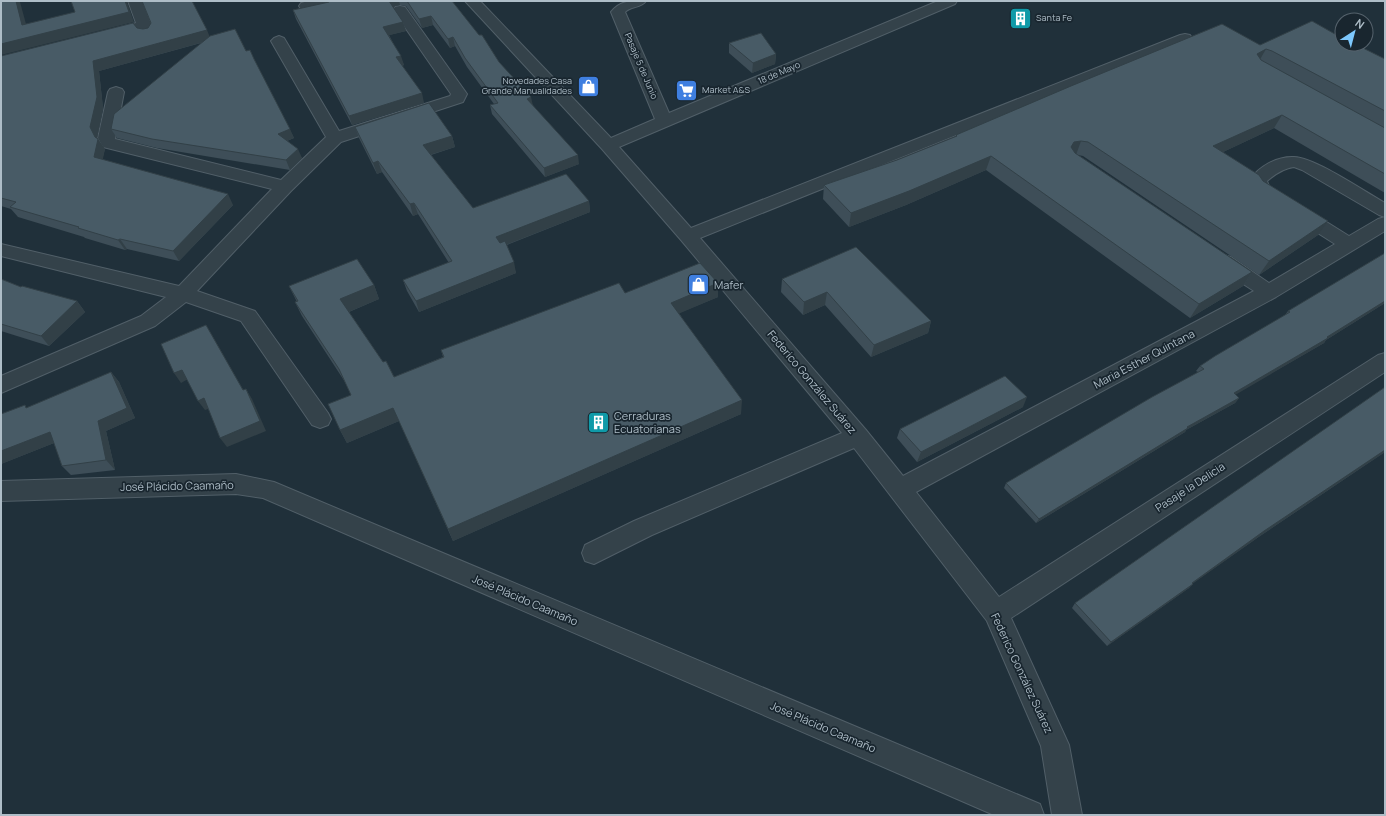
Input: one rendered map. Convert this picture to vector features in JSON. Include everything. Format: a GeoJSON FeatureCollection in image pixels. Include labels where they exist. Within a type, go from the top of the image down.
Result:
{"type":"FeatureCollection","features":[{"type":"Feature","properties":{"kind":"street"},"geometry":{"type":"LineString","coordinates":[[91,39],[146,30],[135,1]]}},
{"type":"Feature","properties":{"kind":"street"},"geometry":{"type":"LineString","coordinates":[[306,6],[324,1]]}},
{"type":"Feature","properties":{"kind":"street","name":"Federico González Suárez"},"geometry":{"type":"LineString","coordinates":[[472,1],[608,145],[688,236],[858,436],[996,613],[1055,745],[1067,815]]}},
{"type":"Feature","properties":{"kind":"street","name":"Pasaje 5 de Junio"},"geometry":{"type":"LineString","coordinates":[[639,1],[623,6],[618,12],[664,121]]}},
{"type":"Feature","properties":{"kind":"street","name":"18 de Mayo"},"geometry":{"type":"LineString","coordinates":[[608,145],[950,1]]}},
{"type":"Feature","properties":{"kind":"street"},"geometry":{"type":"LineString","coordinates":[[1,385],[148,321],[183,294],[285,187],[335,138],[457,99],[459,94],[400,10]]}},
{"type":"Feature","properties":{"kind":"street"},"geometry":{"type":"LineString","coordinates":[[688,236],[1185,38]]}},
{"type":"Feature","properties":{"kind":"street"},"geometry":{"type":"LineString","coordinates":[[279,42],[335,138]]}},
{"type":"Feature","properties":{"kind":"street"},"geometry":{"type":"LineString","coordinates":[[116,92],[106,138],[109,143],[285,187]]}},
{"type":"Feature","properties":{"kind":"street"},"geometry":{"type":"LineString","coordinates":[[1349,245],[1261,189],[1258,181],[1262,175],[1285,163],[1294,162],[1308,166],[1385,211]]}},
{"type":"Feature","properties":{"kind":"street","name":"Maria Esther Quintana"},"geometry":{"type":"LineString","coordinates":[[899,490],[1269,292],[1385,223]]}},
{"type":"Feature","properties":{"kind":"street"},"geometry":{"type":"LineString","coordinates":[[1,250],[183,294],[248,316],[320,419]]}},
{"type":"Feature","properties":{"kind":"street"},"geometry":{"type":"LineString","coordinates":[[1211,253],[1269,292]]}},
{"type":"Feature","properties":{"kind":"street","name":"Pasaje la Delicia"},"geometry":{"type":"LineString","coordinates":[[996,613],[1385,361]]}},
{"type":"Feature","properties":{"kind":"street"},"geometry":{"type":"LineString","coordinates":[[594,553],[643,528],[858,436]]}},
{"type":"Feature","properties":{"kind":"street","name":"José Plácido Caamaño"},"geometry":{"type":"LineString","coordinates":[[1,491],[236,484],[266,489],[1029,815]]}},
{"type":"Feature","properties":{"kind":"building"},"geometry":{"type":"Polygon","coordinates":[[[1,1],[16,1],[22,25],[75,12],[71,1],[125,1],[129,12],[1,44],[1,1]]]}},
{"type":"Feature","properties":{"kind":"building"},"geometry":{"type":"Polygon","coordinates":[[[142,1],[192,1],[207,30],[93,61],[97,97],[90,127],[95,137],[98,139],[94,157],[228,194],[173,251],[120,239],[118,240],[78,228],[79,227],[10,207],[16,202],[1,198],[1,56],[133,23],[137,28],[148,28],[151,23],[142,1]]]}},
{"type":"Feature","properties":{"kind":"building"},"geometry":{"type":"Polygon","coordinates":[[[329,1],[389,1],[403,22],[383,27],[401,56],[396,57],[422,93],[349,116],[293,10],[329,1]]]}},
{"type":"Feature","properties":{"kind":"building"},"geometry":{"type":"Polygon","coordinates":[[[407,1],[452,1],[479,35],[482,35],[499,62],[531,97],[527,99],[578,155],[544,168],[490,105],[498,103],[465,58],[453,37],[448,39],[431,16],[419,19],[407,1]]]}},
{"type":"Feature","properties":{"kind":"building"},"geometry":{"type":"Polygon","coordinates":[[[1312,21],[1334,33],[1334,52],[1371,52],[1385,59],[1385,111],[1272,51],[1266,49],[1257,54],[1261,60],[1385,128],[1385,174],[1282,115],[1213,146],[1259,175],[1263,181],[1328,221],[1269,261],[1088,142],[1074,142],[1071,147],[1075,153],[1252,272],[1199,304],[991,156],[909,191],[851,213],[824,185],[897,160],[957,136],[956,135],[1071,86],[1222,24],[1260,45],[1312,21]]]}},
{"type":"Feature","properties":{"kind":"building"},"geometry":{"type":"Polygon","coordinates":[[[235,29],[246,51],[250,50],[290,129],[278,134],[298,149],[286,160],[152,139],[111,129],[114,114],[210,36],[235,29]]]}},
{"type":"Feature","properties":{"kind":"building"},"geometry":{"type":"Polygon","coordinates":[[[761,33],[776,54],[753,63],[729,43],[761,33]]]}},
{"type":"Feature","properties":{"kind":"building"},"geometry":{"type":"Polygon","coordinates":[[[429,103],[452,136],[423,145],[473,208],[566,174],[589,201],[496,237],[500,243],[505,241],[514,262],[416,301],[403,280],[452,261],[414,203],[410,204],[378,161],[373,163],[355,127],[429,103]]]}},
{"type":"Feature","properties":{"kind":"building"},"geometry":{"type":"Polygon","coordinates":[[[856,247],[931,321],[874,345],[827,292],[804,302],[782,279],[856,247]]]}},
{"type":"Feature","properties":{"kind":"building"},"geometry":{"type":"Polygon","coordinates":[[[1385,253],[1385,301],[1327,337],[1328,338],[1234,393],[1239,398],[1187,427],[1188,428],[1039,519],[1006,483],[1152,397],[1204,369],[1200,366],[1215,356],[1290,312],[1288,311],[1385,253]]]}},
{"type":"Feature","properties":{"kind":"building","name":"Cerraduras Ecuatorianas"},"geometry":{"type":"Polygon","coordinates":[[[357,259],[374,285],[340,299],[383,362],[386,361],[394,377],[444,357],[441,350],[619,283],[625,293],[700,263],[718,283],[671,303],[742,400],[448,529],[393,408],[340,430],[328,404],[351,395],[339,369],[295,302],[298,301],[289,286],[357,259]]]}},
{"type":"Feature","properties":{"kind":"building"},"geometry":{"type":"Polygon","coordinates":[[[1,279],[21,287],[22,286],[77,301],[41,336],[1,324],[1,279]]]}},
{"type":"Feature","properties":{"kind":"building"},"geometry":{"type":"Polygon","coordinates":[[[206,325],[243,390],[246,389],[260,421],[220,438],[204,398],[198,401],[182,370],[174,373],[161,344],[206,325]]]}},
{"type":"Feature","properties":{"kind":"building"},"geometry":{"type":"Polygon","coordinates":[[[111,372],[127,408],[98,421],[106,460],[62,466],[50,432],[1,451],[1,414],[25,405],[26,408],[111,372]]]}},
{"type":"Feature","properties":{"kind":"building"},"geometry":{"type":"Polygon","coordinates":[[[1005,376],[1027,397],[921,452],[900,429],[1005,376]]]}},
{"type":"Feature","properties":{"kind":"building"},"geometry":{"type":"Polygon","coordinates":[[[1385,387],[1385,450],[1264,531],[1192,583],[1193,584],[1111,642],[1075,603],[1385,387]]]}},
{"type":"Feature","properties":{"kind":"place","name":"Santa Fe"},"geometry":{"type":"Point","coordinates":[1020,18]}},
{"type":"Feature","properties":{"kind":"place","name":"Novedades Casa Grande Manualidades"},"geometry":{"type":"Point","coordinates":[588,86]}},
{"type":"Feature","properties":{"kind":"place","name":"Market A&S"},"geometry":{"type":"Point","coordinates":[687,90]}},
{"type":"Feature","properties":{"kind":"place","name":"Mafer"},"geometry":{"type":"Point","coordinates":[698,285]}},
{"type":"Feature","properties":{"kind":"place","name":"Cerraduras Ecuatorianas"},"geometry":{"type":"Point","coordinates":[599,422]}}]}
